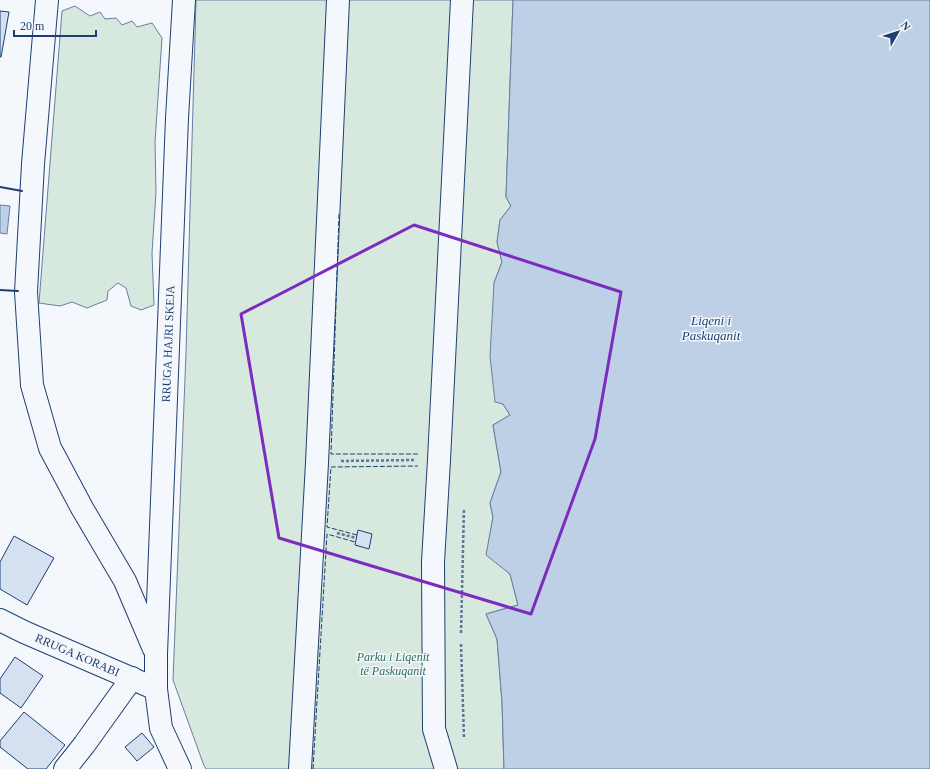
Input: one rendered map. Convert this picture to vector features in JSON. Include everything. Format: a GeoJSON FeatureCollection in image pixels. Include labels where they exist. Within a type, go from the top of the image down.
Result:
{"type":"FeatureCollection","features":[{"type":"Feature","properties":{"kind":"street"},"geometry":{"type":"LineString","coordinates":[[47,0],[33,164],[26,292],[32,386],[50,448],[82,508],[125,581],[156,654]]}},
{"type":"Feature","properties":{"kind":"street","name":"RRUGA HAJRI SKEJA"},"geometry":{"type":"LineString","coordinates":[[180,769],[161,728],[156,688],[156,654],[177,118],[184,0]]}},
{"type":"Feature","properties":{"kind":"street"},"geometry":{"type":"LineString","coordinates":[[300,769],[317,463],[338,0]]}},
{"type":"Feature","properties":{"kind":"street"},"geometry":{"type":"LineString","coordinates":[[446,769],[434,728],[433,562],[462,0]]}},
{"type":"Feature","properties":{"kind":"street","name":"RRUGA KORABI"},"geometry":{"type":"LineString","coordinates":[[0,620],[24,632],[156,688]]}},
{"type":"Feature","properties":{"kind":"street"},"geometry":{"type":"LineString","coordinates":[[65,769],[132,678]]}},
{"type":"Feature","properties":{"kind":"path"},"geometry":{"type":"LineString","coordinates":[[317,463],[331,461],[439,460]]}},
{"type":"Feature","properties":{"kind":"path"},"geometry":{"type":"LineString","coordinates":[[334,532],[356,538]]}},
{"type":"Feature","properties":{"kind":"highlighted area"},"geometry":{"type":"Polygon","coordinates":[[[414,225],[621,292],[595,439],[531,614],[279,538],[241,314],[414,225]]]}},
{"type":"Feature","properties":{"kind":"green space","name":"Parku i Liqenit të Paskuqanit"},"geometry":{"type":"Polygon","coordinates":[[[196,0],[513,0],[506,197],[511,206],[500,220],[497,242],[502,262],[494,283],[503,404],[510,415],[493,425],[501,472],[490,503],[493,517],[487,554],[510,574],[518,605],[486,614],[497,639],[502,702],[504,769],[206,769],[203,763],[173,680],[186,353],[196,0]]]}},
{"type":"Feature","properties":{"kind":"green space"},"geometry":{"type":"Polygon","coordinates":[[[75,6],[90,16],[100,12],[105,19],[116,18],[122,25],[132,21],[137,27],[152,23],[162,38],[155,142],[156,192],[152,253],[154,305],[141,310],[131,306],[126,288],[118,283],[108,291],[107,300],[87,308],[72,302],[60,306],[39,303],[62,11],[75,6]]]}},
{"type":"Feature","properties":{"kind":"water","name":"Liqeni i Paskuqanit"},"geometry":{"type":"Polygon","coordinates":[[[513,0],[930,0],[930,769],[504,769],[502,702],[497,639],[486,614],[518,605],[510,574],[486,555],[493,517],[490,503],[501,472],[493,425],[510,415],[503,404],[495,402],[490,356],[494,283],[502,262],[497,242],[500,220],[511,206],[506,197],[513,0]]]}},
{"type":"Feature","properties":{"kind":"water"},"geometry":{"type":"Polygon","coordinates":[[[0,205],[10,206],[7,234],[0,233],[0,205]]]}},
{"type":"Feature","properties":{"kind":"building"},"geometry":{"type":"Polygon","coordinates":[[[0,11],[9,12],[1,57],[0,57],[0,11]]]}},
{"type":"Feature","properties":{"kind":"building"},"geometry":{"type":"Polygon","coordinates":[[[358,530],[372,534],[369,549],[355,545],[358,530]]]}},
{"type":"Feature","properties":{"kind":"building"},"geometry":{"type":"Polygon","coordinates":[[[14,536],[54,558],[27,605],[0,589],[0,562],[14,536]]]}},
{"type":"Feature","properties":{"kind":"building"},"geometry":{"type":"Polygon","coordinates":[[[15,657],[43,676],[21,708],[0,693],[0,679],[15,657]]]}},
{"type":"Feature","properties":{"kind":"building"},"geometry":{"type":"Polygon","coordinates":[[[24,712],[65,745],[46,769],[28,769],[0,747],[0,741],[24,712]]]}},
{"type":"Feature","properties":{"kind":"building"},"geometry":{"type":"Polygon","coordinates":[[[142,733],[154,747],[137,761],[125,747],[142,733]]]}},
{"type":"Feature","properties":{"kind":"fence"},"geometry":{"type":"LineString","coordinates":[[339,214],[331,454],[419,454]]}},
{"type":"Feature","properties":{"kind":"fence"},"geometry":{"type":"LineString","coordinates":[[357,535],[327,527],[331,467],[418,466]]}},
{"type":"Feature","properties":{"kind":"fence"},"geometry":{"type":"LineString","coordinates":[[313,769],[327,534],[355,542]]}},
{"type":"Feature","properties":{"kind":"wall"},"geometry":{"type":"LineString","coordinates":[[0,187],[22,191]]}},
{"type":"Feature","properties":{"kind":"wall"},"geometry":{"type":"LineString","coordinates":[[0,290],[18,291]]}}]}
